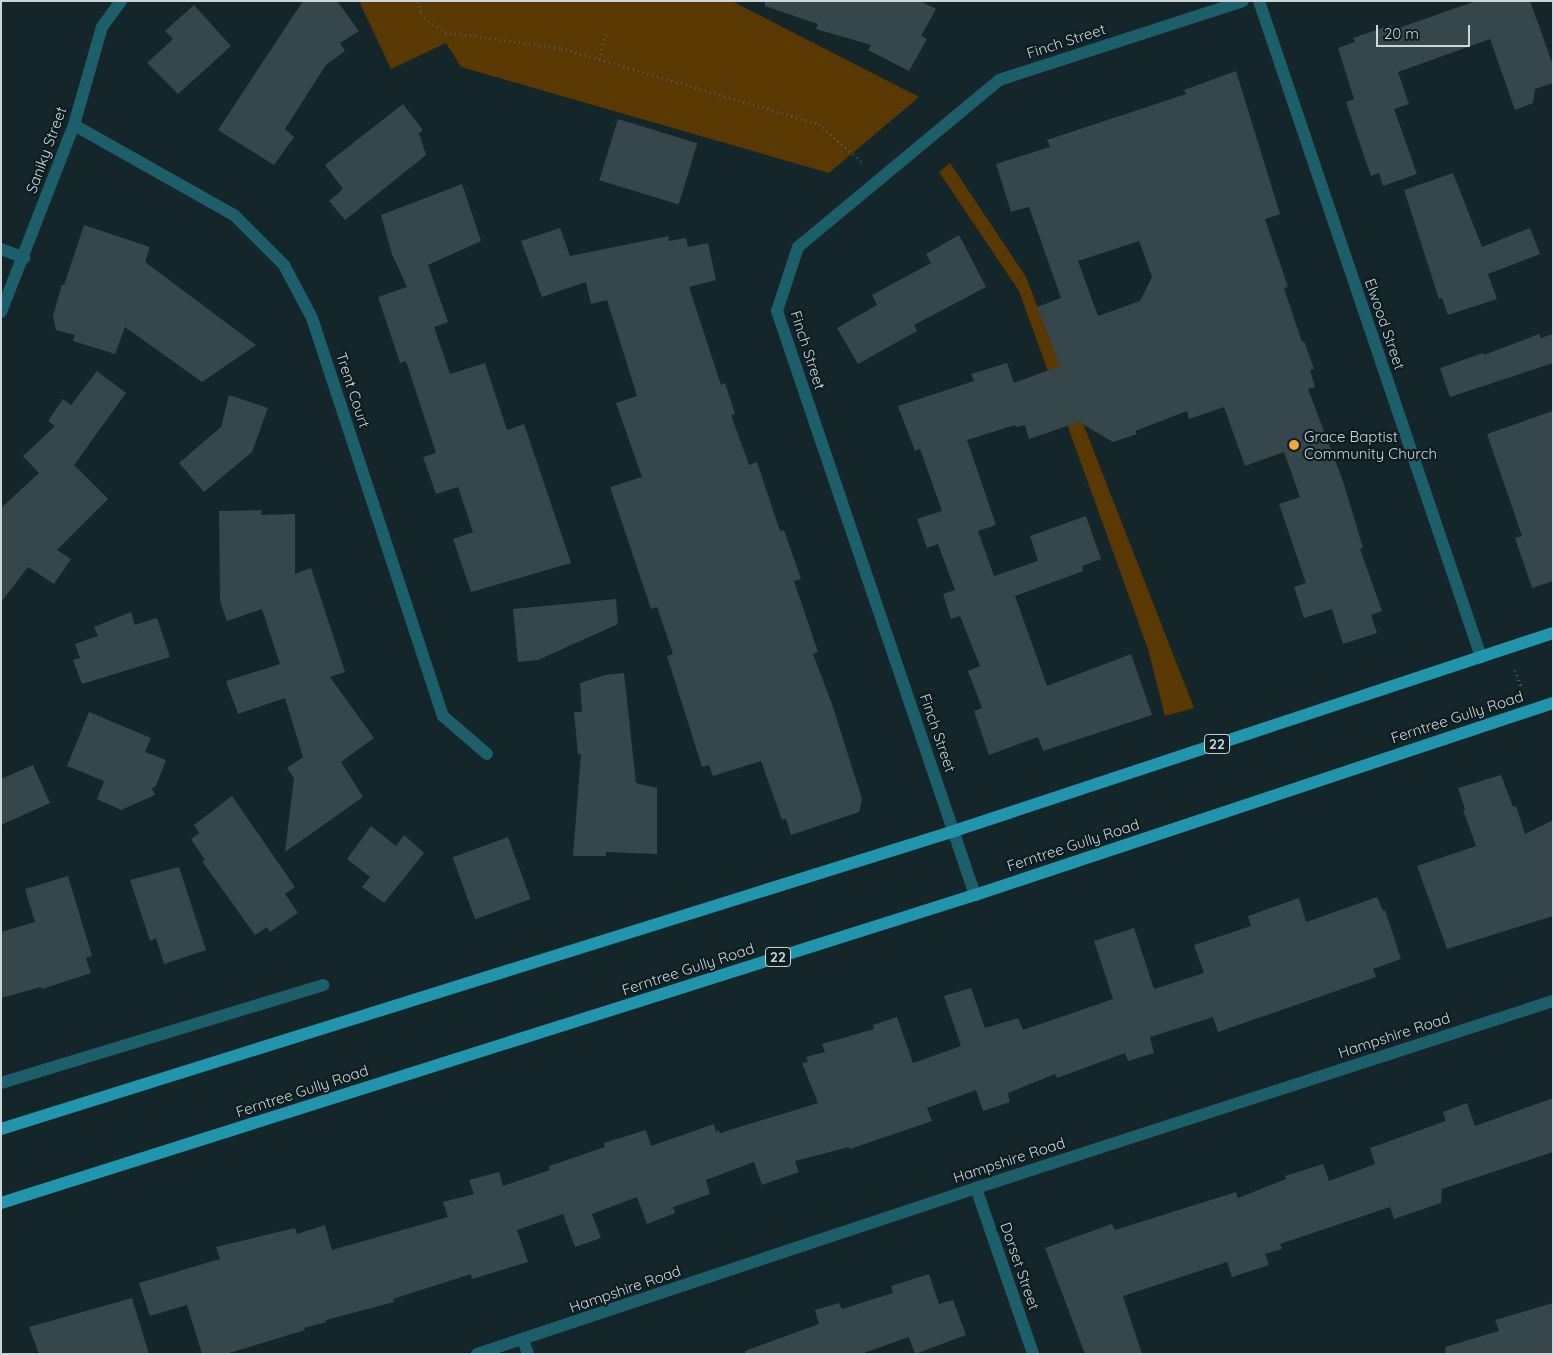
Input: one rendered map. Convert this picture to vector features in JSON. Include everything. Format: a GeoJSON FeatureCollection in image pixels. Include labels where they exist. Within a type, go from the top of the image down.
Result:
{"type":"FeatureCollection","features":[{"type":"Feature","properties":{"kind":"main road","name":"22"},"geometry":{"type":"LineString","coordinates":[[1,1129],[954,831],[1553,633]]}},
{"type":"Feature","properties":{"kind":"main road","name":"Ferntree Gully Road"},"geometry":{"type":"LineString","coordinates":[[1,1203],[975,895],[1553,703]]}},
{"type":"Feature","properties":{"kind":"street","name":"Saniky Street"},"geometry":{"type":"LineString","coordinates":[[1,312],[24,258],[74,125],[102,27],[121,1]]}},
{"type":"Feature","properties":{"kind":"street","name":"Finch Street"},"geometry":{"type":"LineString","coordinates":[[975,895],[777,311],[798,248],[880,177],[999,80],[1243,1]]}},
{"type":"Feature","properties":{"kind":"street","name":"Elwood Street"},"geometry":{"type":"LineString","coordinates":[[1259,1],[1481,657]]}},
{"type":"Feature","properties":{"kind":"street","name":"Trent Court"},"geometry":{"type":"LineString","coordinates":[[74,125],[234,215],[284,265],[312,318],[443,716],[487,754]]}},
{"type":"Feature","properties":{"kind":"street"},"geometry":{"type":"LineString","coordinates":[[1,249],[24,258]]}},
{"type":"Feature","properties":{"kind":"street"},"geometry":{"type":"LineString","coordinates":[[1,1083],[323,985]]}},
{"type":"Feature","properties":{"kind":"street","name":"Hampshire Road"},"geometry":{"type":"LineString","coordinates":[[477,1354],[976,1188],[1553,1001]]}},
{"type":"Feature","properties":{"kind":"street","name":"Dorset Street"},"geometry":{"type":"LineString","coordinates":[[976,1188],[1033,1354]]}},
{"type":"Feature","properties":{"kind":"street"},"geometry":{"type":"LineString","coordinates":[[523,1340],[528,1354]]}},
{"type":"Feature","properties":{"kind":"path"},"geometry":{"type":"LineString","coordinates":[[418,1],[421,14],[445,32],[561,48],[819,124],[880,177]]}},
{"type":"Feature","properties":{"kind":"path"},"geometry":{"type":"LineString","coordinates":[[600,59],[606,32]]}},
{"type":"Feature","properties":{"kind":"path"},"geometry":{"type":"LineString","coordinates":[[1515,670],[1522,689]]}},
{"type":"Feature","properties":{"kind":"shaded area"},"geometry":{"type":"Polygon","coordinates":[[[359,1],[732,1],[919,97],[829,173],[461,67],[446,43],[391,69],[359,1]]]}},
{"type":"Feature","properties":{"kind":"shaded area"},"geometry":{"type":"Polygon","coordinates":[[[950,163],[1026,277],[1194,708],[1165,716],[1148,649],[1019,291],[939,172],[950,163]]]}},
{"type":"Feature","properties":{"kind":"building"},"geometry":{"type":"Polygon","coordinates":[[[303,1],[337,1],[359,31],[340,43],[345,51],[326,65],[285,129],[294,137],[274,165],[218,130],[303,1]]]}},
{"type":"Feature","properties":{"kind":"building"},"geometry":{"type":"Polygon","coordinates":[[[765,1],[920,1],[936,9],[921,36],[927,39],[909,71],[868,50],[871,45],[816,29],[818,24],[765,6],[765,1]]]}},
{"type":"Feature","properties":{"kind":"building"},"geometry":{"type":"Polygon","coordinates":[[[1476,1],[1530,1],[1553,65],[1553,83],[1535,89],[1533,103],[1515,110],[1490,39],[1398,72],[1409,104],[1394,109],[1417,174],[1383,186],[1379,173],[1371,176],[1346,102],[1354,99],[1338,48],[1355,42],[1353,38],[1391,25],[1393,30],[1476,1]]]}},
{"type":"Feature","properties":{"kind":"building"},"geometry":{"type":"Polygon","coordinates":[[[194,5],[231,46],[178,94],[147,63],[173,39],[165,31],[194,5]]]}},
{"type":"Feature","properties":{"kind":"building"},"geometry":{"type":"Polygon","coordinates":[[[1236,71],[1280,214],[1265,219],[1288,287],[1284,288],[1302,342],[1304,341],[1314,369],[1310,370],[1315,387],[1308,389],[1344,484],[1363,548],[1360,549],[1382,611],[1371,615],[1377,633],[1343,644],[1332,609],[1304,618],[1294,587],[1306,583],[1279,504],[1300,497],[1284,452],[1245,466],[1224,407],[1189,419],[1187,411],[1135,431],[1137,434],[1113,442],[1079,422],[1029,439],[1025,425],[1016,427],[1015,425],[967,440],[996,525],[978,531],[994,576],[1038,561],[1030,536],[1086,516],[1101,559],[1082,566],[1083,571],[1015,596],[1047,686],[1131,654],[1152,715],[1043,751],[1038,737],[989,755],[974,711],[982,708],[968,671],[980,666],[960,616],[951,619],[943,594],[955,590],[938,544],[927,548],[917,519],[942,511],[920,449],[915,451],[898,406],[974,381],[971,374],[1007,363],[1014,383],[1060,366],[1037,307],[1061,298],[1029,207],[1011,212],[996,164],[1050,147],[1047,140],[1186,94],[1184,90],[1236,71]],[[1139,241],[1078,261],[1098,316],[1140,301],[1152,277],[1139,241]]]}},
{"type":"Feature","properties":{"kind":"building"},"geometry":{"type":"Polygon","coordinates":[[[403,104],[423,130],[419,133],[426,155],[345,220],[329,201],[343,189],[325,165],[403,104]]]}},
{"type":"Feature","properties":{"kind":"building"},"geometry":{"type":"Polygon","coordinates":[[[618,119],[697,143],[679,204],[599,180],[618,119]]]}},
{"type":"Feature","properties":{"kind":"building"},"geometry":{"type":"Polygon","coordinates":[[[1453,173],[1482,247],[1530,228],[1540,254],[1488,274],[1497,299],[1448,315],[1442,298],[1439,299],[1404,190],[1453,173]]]}},
{"type":"Feature","properties":{"kind":"building"},"geometry":{"type":"Polygon","coordinates":[[[462,184],[481,241],[428,265],[448,322],[434,327],[450,374],[485,363],[507,430],[524,424],[571,563],[471,592],[453,539],[473,532],[458,487],[436,494],[423,457],[436,453],[406,361],[400,363],[378,297],[407,287],[392,254],[381,215],[462,184]]]}},
{"type":"Feature","properties":{"kind":"building"},"geometry":{"type":"Polygon","coordinates":[[[84,225],[150,247],[145,262],[256,345],[202,382],[125,327],[115,354],[73,341],[75,335],[56,330],[53,316],[62,284],[64,285],[84,225]]]}},
{"type":"Feature","properties":{"kind":"building"},"geometry":{"type":"Polygon","coordinates":[[[560,228],[570,256],[669,236],[668,241],[686,238],[688,247],[708,243],[716,280],[689,287],[721,385],[725,383],[735,414],[731,415],[749,465],[757,462],[780,531],[784,530],[801,579],[794,581],[818,652],[813,654],[832,704],[862,799],[859,812],[791,835],[786,819],[782,820],[761,761],[713,776],[709,765],[702,767],[667,656],[673,654],[657,607],[651,609],[610,487],[642,477],[616,403],[637,396],[607,300],[591,304],[586,282],[542,297],[521,241],[560,228]]]}},
{"type":"Feature","properties":{"kind":"building"},"geometry":{"type":"Polygon","coordinates":[[[959,235],[986,287],[914,325],[917,331],[858,364],[837,328],[877,305],[872,295],[931,263],[926,254],[959,235]]]}},
{"type":"Feature","properties":{"kind":"building"},"geometry":{"type":"Polygon","coordinates":[[[1539,334],[1541,338],[1553,334],[1553,363],[1450,397],[1440,368],[1483,353],[1484,355],[1539,334]]]}},
{"type":"Feature","properties":{"kind":"building"},"geometry":{"type":"Polygon","coordinates":[[[97,371],[126,393],[74,465],[108,499],[57,550],[71,559],[54,584],[28,567],[1,602],[1,508],[39,473],[23,456],[55,426],[48,421],[63,399],[71,405],[97,371]]]}},
{"type":"Feature","properties":{"kind":"building"},"geometry":{"type":"Polygon","coordinates":[[[229,395],[268,408],[252,452],[204,492],[179,463],[221,427],[229,395]]]}},
{"type":"Feature","properties":{"kind":"building"},"geometry":{"type":"Polygon","coordinates":[[[1553,411],[1553,581],[1532,588],[1515,538],[1522,536],[1487,434],[1553,411]]]}},
{"type":"Feature","properties":{"kind":"building"},"geometry":{"type":"Polygon","coordinates":[[[262,510],[261,515],[295,514],[295,574],[311,568],[345,672],[330,677],[374,738],[341,762],[363,797],[285,852],[294,778],[287,768],[303,757],[285,698],[238,714],[226,681],[280,664],[262,609],[227,621],[220,601],[219,511],[262,510]]]}},
{"type":"Feature","properties":{"kind":"building"},"geometry":{"type":"Polygon","coordinates":[[[616,599],[618,624],[538,660],[518,662],[513,609],[616,599]]]}},
{"type":"Feature","properties":{"kind":"building"},"geometry":{"type":"Polygon","coordinates":[[[131,612],[135,625],[157,618],[170,657],[82,684],[73,660],[80,658],[75,644],[98,636],[94,627],[131,612]]]}},
{"type":"Feature","properties":{"kind":"building"},"geometry":{"type":"Polygon","coordinates":[[[624,673],[636,783],[657,788],[657,854],[606,852],[606,856],[573,856],[581,754],[578,754],[574,712],[582,712],[580,683],[605,675],[624,673]]]}},
{"type":"Feature","properties":{"kind":"building"},"geometry":{"type":"Polygon","coordinates":[[[89,712],[151,738],[145,752],[166,760],[156,786],[152,788],[155,795],[121,810],[97,799],[104,781],[67,766],[89,712]]]}},
{"type":"Feature","properties":{"kind":"building"},"geometry":{"type":"Polygon","coordinates":[[[33,765],[50,803],[1,825],[1,779],[33,765]]]}},
{"type":"Feature","properties":{"kind":"building"},"geometry":{"type":"Polygon","coordinates":[[[1501,775],[1513,807],[1516,806],[1525,834],[1553,820],[1553,916],[1447,949],[1417,866],[1476,846],[1463,810],[1465,809],[1458,788],[1501,775]]]}},
{"type":"Feature","properties":{"kind":"building"},"geometry":{"type":"Polygon","coordinates":[[[232,796],[295,887],[285,894],[298,913],[270,932],[267,927],[255,935],[202,861],[205,860],[191,839],[199,833],[194,825],[232,796]]]}},
{"type":"Feature","properties":{"kind":"building"},"geometry":{"type":"Polygon","coordinates":[[[371,826],[396,846],[404,835],[424,853],[384,903],[362,887],[370,877],[347,859],[371,826]]]}},
{"type":"Feature","properties":{"kind":"building"},"geometry":{"type":"Polygon","coordinates":[[[508,837],[531,899],[475,919],[453,857],[508,837]]]}},
{"type":"Feature","properties":{"kind":"building"},"geometry":{"type":"Polygon","coordinates":[[[179,867],[206,950],[164,964],[156,938],[150,941],[130,880],[179,867]]]}},
{"type":"Feature","properties":{"kind":"building"},"geometry":{"type":"Polygon","coordinates":[[[68,876],[92,956],[86,958],[91,973],[42,989],[41,987],[1,998],[1,932],[35,922],[25,889],[68,876]]]}},
{"type":"Feature","properties":{"kind":"building"},"geometry":{"type":"Polygon","coordinates":[[[1377,897],[1383,911],[1385,910],[1401,959],[1373,969],[1376,977],[1218,1032],[1213,1017],[1150,1037],[1154,1053],[1128,1061],[1125,1053],[1057,1078],[1055,1074],[1008,1093],[1010,1102],[983,1111],[976,1090],[927,1108],[932,1121],[850,1149],[849,1147],[795,1161],[799,1172],[762,1185],[754,1162],[706,1180],[710,1194],[673,1207],[675,1213],[647,1224],[637,1197],[592,1214],[601,1238],[575,1247],[563,1214],[517,1230],[528,1262],[472,1279],[471,1274],[393,1299],[394,1302],[326,1320],[326,1322],[304,1328],[305,1330],[226,1354],[202,1354],[187,1305],[150,1316],[139,1283],[220,1259],[216,1247],[295,1228],[297,1234],[325,1225],[332,1250],[448,1217],[443,1202],[474,1194],[469,1180],[499,1172],[503,1186],[550,1170],[549,1166],[605,1147],[604,1143],[646,1130],[651,1146],[714,1124],[716,1132],[719,1130],[720,1133],[818,1103],[802,1063],[808,1062],[806,1057],[825,1052],[822,1044],[874,1029],[873,1025],[897,1017],[913,1063],[961,1046],[944,996],[971,988],[985,1028],[1018,1018],[1023,1030],[1113,999],[1094,941],[1134,928],[1154,989],[1204,973],[1194,945],[1251,926],[1248,916],[1299,898],[1306,922],[1377,897]]]}},
{"type":"Feature","properties":{"kind":"building"},"geometry":{"type":"Polygon","coordinates":[[[1553,1098],[1553,1152],[1442,1189],[1441,1203],[1394,1219],[1390,1207],[1280,1244],[1282,1249],[1265,1254],[1269,1265],[1232,1277],[1227,1262],[1123,1296],[1142,1354],[1085,1354],[1045,1248],[1112,1224],[1115,1230],[1236,1192],[1238,1198],[1286,1179],[1285,1176],[1323,1164],[1329,1181],[1375,1164],[1370,1148],[1446,1121],[1443,1112],[1467,1103],[1475,1126],[1553,1098]]]}},
{"type":"Feature","properties":{"kind":"building"},"geometry":{"type":"Polygon","coordinates":[[[929,1274],[939,1304],[953,1300],[966,1335],[915,1354],[909,1337],[861,1354],[745,1354],[745,1351],[819,1324],[815,1310],[839,1303],[842,1309],[893,1293],[891,1286],[929,1274]]]}},
{"type":"Feature","properties":{"kind":"building"},"geometry":{"type":"Polygon","coordinates":[[[132,1298],[149,1354],[39,1354],[29,1327],[132,1298]]]}},
{"type":"Feature","properties":{"kind":"building"},"geometry":{"type":"Polygon","coordinates":[[[1553,1303],[1553,1354],[1446,1354],[1445,1347],[1499,1331],[1495,1320],[1553,1303]]]}},
{"type":"Feature","properties":{"kind":"place","name":"Grace Baptist Community Church"},"geometry":{"type":"Point","coordinates":[1294,445]}}]}
